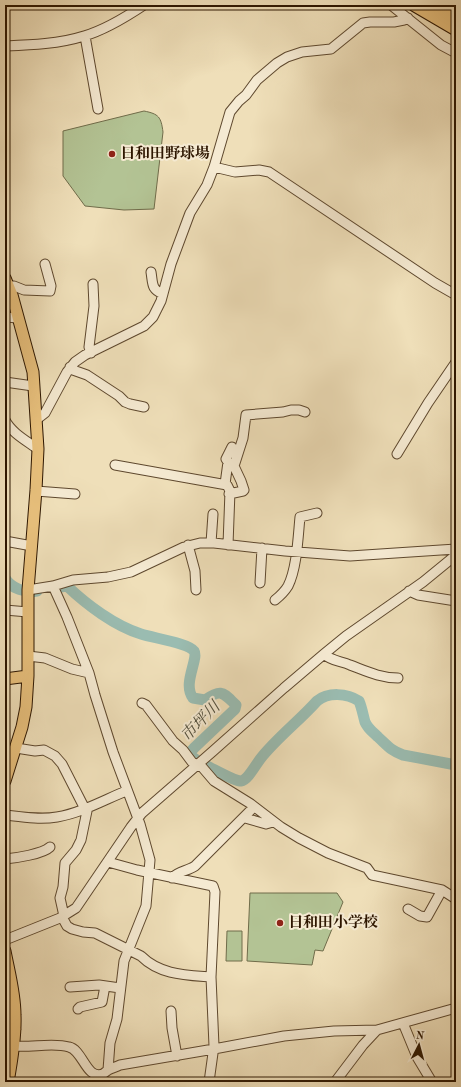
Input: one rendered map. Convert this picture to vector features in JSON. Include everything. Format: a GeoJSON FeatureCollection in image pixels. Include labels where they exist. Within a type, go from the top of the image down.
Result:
{"type":"FeatureCollection","features":[{"type":"Feature","properties":{"kind":"highway"},"geometry":{"type":"LineString","coordinates":[[415,5],[456,29]]}},
{"type":"Feature","properties":{"kind":"highway"},"geometry":{"type":"LineString","coordinates":[[433,5],[456,18]]}},
{"type":"Feature","properties":{"kind":"main road"},"geometry":{"type":"LineString","coordinates":[[6,774],[16,748],[26,707],[28,676],[28,590],[38,448],[32,372],[7,282]]}},
{"type":"Feature","properties":{"kind":"main road"},"geometry":{"type":"LineString","coordinates":[[5,679],[28,676]]}},
{"type":"Feature","properties":{"kind":"main road"},"geometry":{"type":"LineString","coordinates":[[5,951],[13,990],[15,1011],[10,1028],[13,1046],[8,1082]]}},
{"type":"Feature","properties":{"kind":"street"},"geometry":{"type":"LineString","coordinates":[[5,46],[60,41],[85,36],[121,19],[144,5]]}},
{"type":"Feature","properties":{"kind":"street"},"geometry":{"type":"LineString","coordinates":[[391,5],[441,45],[455,51]]}},
{"type":"Feature","properties":{"kind":"street"},"geometry":{"type":"LineString","coordinates":[[36,420],[48,409],[70,368],[79,359],[148,323],[157,311],[171,264],[187,221],[207,185],[214,166],[230,112],[246,95],[257,80],[280,60],[287,57],[302,52],[331,49],[363,23],[394,22],[408,18]]}},
{"type":"Feature","properties":{"kind":"street"},"geometry":{"type":"LineString","coordinates":[[85,36],[98,109]]}},
{"type":"Feature","properties":{"kind":"street"},"geometry":{"type":"LineString","coordinates":[[214,166],[235,172],[259,170],[269,172],[435,283],[456,295]]}},
{"type":"Feature","properties":{"kind":"street"},"geometry":{"type":"LineString","coordinates":[[7,282],[24,290],[50,291],[51,286],[45,264]]}},
{"type":"Feature","properties":{"kind":"street"},"geometry":{"type":"LineString","coordinates":[[152,272],[153,287],[156,291],[163,294]]}},
{"type":"Feature","properties":{"kind":"street"},"geometry":{"type":"LineString","coordinates":[[91,353],[89,347],[94,306],[93,284]]}},
{"type":"Feature","properties":{"kind":"street"},"geometry":{"type":"LineString","coordinates":[[5,317],[18,318]]}},
{"type":"Feature","properties":{"kind":"street"},"geometry":{"type":"LineString","coordinates":[[397,454],[428,403],[456,362]]}},
{"type":"Feature","properties":{"kind":"street"},"geometry":{"type":"LineString","coordinates":[[70,368],[87,375],[119,396],[124,402],[144,406]]}},
{"type":"Feature","properties":{"kind":"street"},"geometry":{"type":"LineString","coordinates":[[5,382],[33,386]]}},
{"type":"Feature","properties":{"kind":"street"},"geometry":{"type":"LineString","coordinates":[[229,494],[244,490],[234,466],[243,438],[246,415],[291,410],[300,410],[305,412]]}},
{"type":"Feature","properties":{"kind":"street"},"geometry":{"type":"LineString","coordinates":[[5,420],[14,432],[35,448],[38,448]]}},
{"type":"Feature","properties":{"kind":"street"},"geometry":{"type":"LineString","coordinates":[[225,484],[228,462],[226,459],[232,447]]}},
{"type":"Feature","properties":{"kind":"street"},"geometry":{"type":"LineString","coordinates":[[115,465],[225,484],[229,487],[228,545]]}},
{"type":"Feature","properties":{"kind":"street"},"geometry":{"type":"LineString","coordinates":[[36,491],[75,494]]}},
{"type":"Feature","properties":{"kind":"street"},"geometry":{"type":"LineString","coordinates":[[275,600],[288,585],[296,552],[300,517],[317,513]]}},
{"type":"Feature","properties":{"kind":"street"},"geometry":{"type":"LineString","coordinates":[[210,543],[213,514]]}},
{"type":"Feature","properties":{"kind":"street"},"geometry":{"type":"LineString","coordinates":[[5,541],[32,546]]}},
{"type":"Feature","properties":{"kind":"street"},"geometry":{"type":"LineString","coordinates":[[28,590],[53,586],[73,580],[108,577],[131,572],[188,546],[200,543],[350,556],[456,549]]}},
{"type":"Feature","properties":{"kind":"street"},"geometry":{"type":"LineString","coordinates":[[188,546],[195,571],[196,590]]}},
{"type":"Feature","properties":{"kind":"street"},"geometry":{"type":"LineString","coordinates":[[260,583],[262,548]]}},
{"type":"Feature","properties":{"kind":"street"},"geometry":{"type":"LineString","coordinates":[[5,940],[63,916],[76,908],[142,813],[324,654],[456,555]]}},
{"type":"Feature","properties":{"kind":"street"},"geometry":{"type":"LineString","coordinates":[[53,586],[89,673],[150,860],[150,873],[145,911],[124,961],[117,1019],[102,1075]]}},
{"type":"Feature","properties":{"kind":"street"},"geometry":{"type":"LineString","coordinates":[[409,591],[418,595],[456,601]]}},
{"type":"Feature","properties":{"kind":"street"},"geometry":{"type":"LineString","coordinates":[[5,610],[28,612]]}},
{"type":"Feature","properties":{"kind":"street"},"geometry":{"type":"LineString","coordinates":[[324,654],[334,660],[348,664],[362,671],[398,678]]}},
{"type":"Feature","properties":{"kind":"street"},"geometry":{"type":"LineString","coordinates":[[28,656],[45,658],[72,670],[89,673]]}},
{"type":"Feature","properties":{"kind":"street"},"geometry":{"type":"LineString","coordinates":[[142,703],[146,705],[173,741],[183,750],[192,762],[202,767],[214,781],[254,807],[273,822],[328,853],[367,868],[372,875],[442,890],[456,899]]}},
{"type":"Feature","properties":{"kind":"street"},"geometry":{"type":"LineString","coordinates":[[16,748],[35,751],[44,750],[55,756],[62,764],[87,812],[82,840],[65,863],[63,887],[60,898],[63,916],[67,926],[83,932],[96,933],[141,956],[147,962],[173,974],[211,977]]}},
{"type":"Feature","properties":{"kind":"street"},"geometry":{"type":"LineString","coordinates":[[5,816],[39,818],[57,817],[85,809],[126,790]]}},
{"type":"Feature","properties":{"kind":"street"},"geometry":{"type":"LineString","coordinates":[[172,878],[175,875],[194,867],[245,818],[254,807]]}},
{"type":"Feature","properties":{"kind":"street"},"geometry":{"type":"LineString","coordinates":[[245,818],[266,824],[273,822]]}},
{"type":"Feature","properties":{"kind":"street"},"geometry":{"type":"LineString","coordinates":[[5,859],[47,850],[50,847]]}},
{"type":"Feature","properties":{"kind":"street"},"geometry":{"type":"LineString","coordinates":[[108,862],[150,873],[213,886],[215,892],[211,977],[214,1049],[209,1082]]}},
{"type":"Feature","properties":{"kind":"street"},"geometry":{"type":"LineString","coordinates":[[408,909],[420,916],[427,917],[442,890]]}},
{"type":"Feature","properties":{"kind":"street"},"geometry":{"type":"LineString","coordinates":[[70,987],[105,986],[120,988]]}},
{"type":"Feature","properties":{"kind":"street"},"geometry":{"type":"LineString","coordinates":[[78,1009],[80,1007],[102,1002],[105,986]]}},
{"type":"Feature","properties":{"kind":"street"},"geometry":{"type":"LineString","coordinates":[[13,1046],[36,1047],[59,1045],[70,1047],[77,1051],[90,1071],[95,1074],[102,1075],[120,1065],[178,1056],[284,1036],[334,1031],[377,1030],[456,1008]]}},
{"type":"Feature","properties":{"kind":"street"},"geometry":{"type":"LineString","coordinates":[[171,1010],[172,1028],[178,1056]]}},
{"type":"Feature","properties":{"kind":"street"},"geometry":{"type":"LineString","coordinates":[[404,1023],[413,1049],[432,1082]]}},
{"type":"Feature","properties":{"kind":"street"},"geometry":{"type":"LineString","coordinates":[[335,1082],[363,1045],[377,1030]]}},
{"type":"Feature","properties":{"kind":"green space","name":"日和田野球場"},"geometry":{"type":"Polygon","coordinates":[[[144,111],[153,113],[158,117],[163,132],[154,209],[124,210],[85,206],[63,176],[63,131],[144,111]]]}},
{"type":"Feature","properties":{"kind":"green space"},"geometry":{"type":"Polygon","coordinates":[[[250,893],[337,893],[343,902],[323,951],[315,950],[312,965],[247,961],[250,893]]]}},
{"type":"Feature","properties":{"kind":"green space"},"geometry":{"type":"Polygon","coordinates":[[[227,931],[242,931],[242,961],[226,961],[227,931]]]}},
{"type":"Feature","properties":{"kind":"waterway","name":"市坪川"},"geometry":{"type":"LineString","coordinates":[[5,578],[11,585],[19,589],[24,591],[37,591]]}},
{"type":"Feature","properties":{"kind":"waterway","name":"市坪川"},"geometry":{"type":"LineString","coordinates":[[54,588],[67,586],[92,607],[121,626],[141,634],[185,646],[194,651],[195,655],[189,686],[193,698],[205,700],[219,693],[228,697],[236,705],[235,709],[189,754],[231,778],[241,781],[244,780],[267,751],[317,701],[321,698],[332,695],[349,696],[359,701],[368,727],[395,751],[403,755],[456,765]]}},
{"type":"Feature","properties":{"kind":"place","name":"日和田野球場"},"geometry":{"type":"Point","coordinates":[112,154]}},
{"type":"Feature","properties":{"kind":"place","name":"日和田小学校"},"geometry":{"type":"Point","coordinates":[280,923]}}]}
